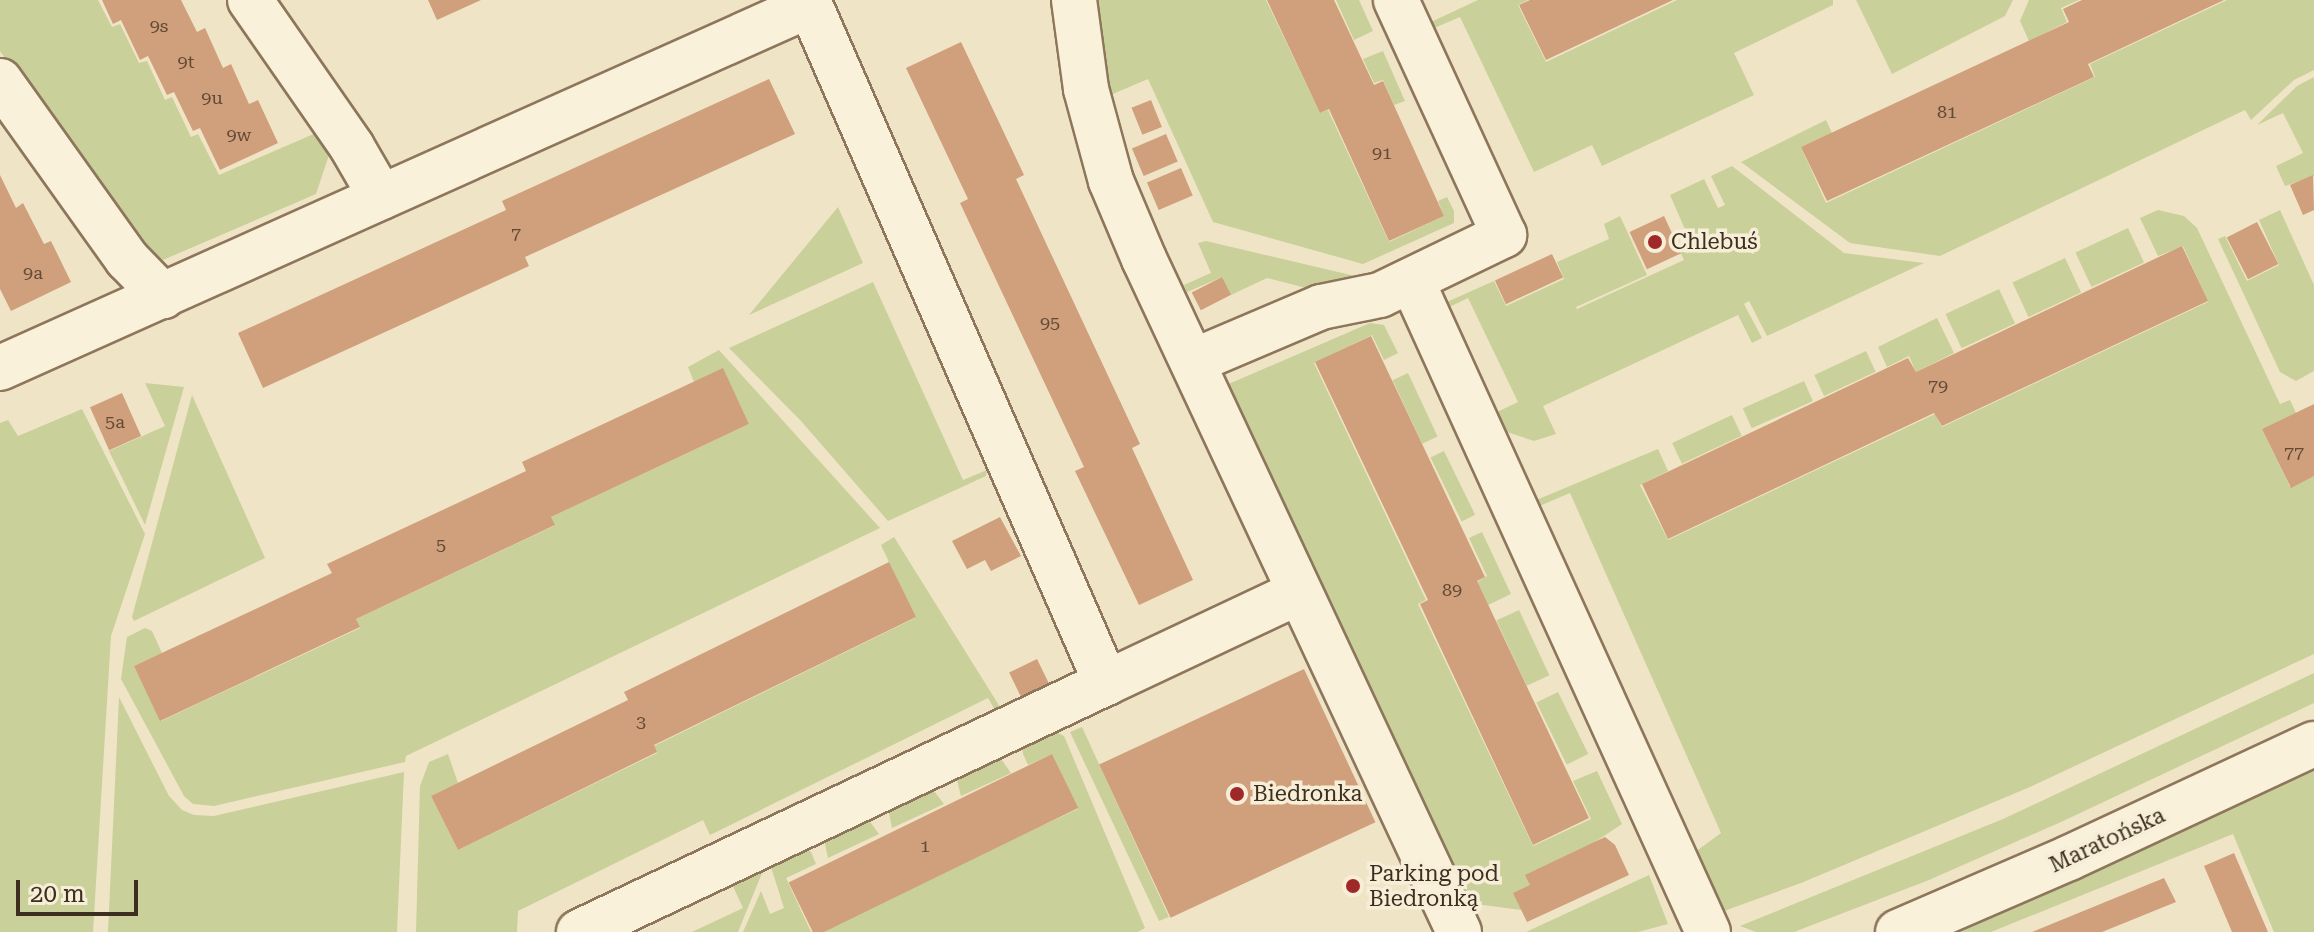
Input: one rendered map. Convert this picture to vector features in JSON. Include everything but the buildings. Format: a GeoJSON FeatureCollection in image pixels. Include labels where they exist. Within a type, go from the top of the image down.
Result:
{"type":"FeatureCollection","features":[{"type":"Feature","properties":{"kind":"street"},"geometry":{"type":"LineString","coordinates":[[250,0],[352,147],[381,197]]}},
{"type":"Feature","properties":{"kind":"street"},"geometry":{"type":"LineString","coordinates":[[1074,0],[1086,89],[1106,166],[1144,259],[1459,932]]}},
{"type":"Feature","properties":{"kind":"street"},"geometry":{"type":"LineString","coordinates":[[1194,361],[1321,307],[1380,295],[1504,235],[1396,0]]}},
{"type":"Feature","properties":{"kind":"street"},"geometry":{"type":"LineString","coordinates":[[0,368],[810,5],[1106,683]]}},
{"type":"Feature","properties":{"kind":"street"},"geometry":{"type":"LineString","coordinates":[[0,81],[127,259],[163,296]]}},
{"type":"Feature","properties":{"kind":"street"},"geometry":{"type":"LineString","coordinates":[[1412,281],[1708,932]]}},
{"type":"Feature","properties":{"kind":"street"},"geometry":{"type":"LineString","coordinates":[[579,932],[1299,592]]}},
{"type":"Feature","properties":{"kind":"street","name":"Maratońska"},"geometry":{"type":"LineString","coordinates":[[1898,932],[2069,858],[2314,744]]}},
{"type":"Feature","properties":{"kind":"green space"},"geometry":{"type":"Polygon","coordinates":[[[0,0],[98,0],[112,27],[120,24],[139,63],[147,61],[165,100],[172,97],[191,137],[198,134],[219,175],[316,133],[329,155],[316,194],[163,260],[142,244],[0,51],[0,0]]]}},
{"type":"Feature","properties":{"kind":"green space"},"geometry":{"type":"Polygon","coordinates":[[[1088,0],[1266,0],[1320,113],[1328,110],[1389,242],[1444,216],[1438,201],[1447,197],[1454,211],[1454,223],[1363,264],[1213,222],[1148,79],[1108,96],[1088,0]]]}},
{"type":"Feature","properties":{"kind":"green space"},"geometry":{"type":"Polygon","coordinates":[[[1336,0],[1359,0],[1373,31],[1354,40],[1336,0]]]}},
{"type":"Feature","properties":{"kind":"green space"},"geometry":{"type":"Polygon","coordinates":[[[1478,0],[1528,0],[1518,5],[1546,62],[1677,0],[1833,0],[1833,5],[1734,53],[1754,95],[1602,166],[1592,145],[1534,172],[1460,17],[1434,28],[1431,22],[1478,0]]]}},
{"type":"Feature","properties":{"kind":"green space"},"geometry":{"type":"Polygon","coordinates":[[[1856,0],[2013,0],[2005,16],[1892,74],[1856,0]]]}},
{"type":"Feature","properties":{"kind":"green space"},"geometry":{"type":"Polygon","coordinates":[[[2029,0],[2079,0],[2061,8],[2067,22],[2029,41],[2020,21],[2029,0]]]}},
{"type":"Feature","properties":{"kind":"green space"},"geometry":{"type":"Polygon","coordinates":[[[2227,0],[2314,0],[2314,70],[2294,80],[2251,120],[2245,110],[1940,256],[1850,243],[1741,162],[1826,120],[1832,133],[1801,147],[1826,203],[2095,77],[2090,64],[2227,0]]]}},
{"type":"Feature","properties":{"kind":"green space"},"geometry":{"type":"Polygon","coordinates":[[[1383,51],[1405,101],[1394,105],[1383,80],[1374,83],[1363,59],[1383,51]]]}},
{"type":"Feature","properties":{"kind":"green space"},"geometry":{"type":"Polygon","coordinates":[[[2314,77],[2314,176],[2285,186],[2276,166],[2303,153],[2283,113],[2257,125],[2297,86],[2314,77]]]}},
{"type":"Feature","properties":{"kind":"green space"},"geometry":{"type":"Polygon","coordinates":[[[1732,166],[1844,253],[1924,263],[1767,336],[1749,301],[1744,304],[1762,338],[1752,343],[1738,315],[1543,406],[1556,434],[1534,441],[1501,430],[1491,415],[1518,402],[1468,298],[1441,311],[1449,301],[1494,281],[1506,306],[1564,279],[1557,262],[1609,239],[1604,224],[1620,216],[1647,275],[1576,307],[1579,314],[1577,309],[1684,260],[1679,249],[1691,243],[1670,195],[1704,179],[1718,208],[1725,205],[1711,176],[1732,166]]]}},
{"type":"Feature","properties":{"kind":"green space"},"geometry":{"type":"Polygon","coordinates":[[[838,207],[863,263],[749,315],[838,207]]]}},
{"type":"Feature","properties":{"kind":"green space"},"geometry":{"type":"Polygon","coordinates":[[[2158,210],[2184,216],[2197,228],[2280,404],[2290,400],[2296,413],[2262,429],[2290,487],[2314,476],[2314,654],[2030,787],[1801,883],[1724,911],[1695,852],[1721,833],[1570,493],[1537,507],[1534,501],[1658,449],[1668,471],[1640,485],[1668,540],[1935,414],[1942,427],[2208,302],[2183,246],[2158,256],[2140,218],[2158,210]]]}},
{"type":"Feature","properties":{"kind":"green space"},"geometry":{"type":"Polygon","coordinates":[[[2280,210],[2314,285],[2314,371],[2296,381],[2280,372],[2218,239],[2225,236],[2247,281],[2279,265],[2259,220],[2280,210]]]}},
{"type":"Feature","properties":{"kind":"green space"},"geometry":{"type":"Polygon","coordinates":[[[2128,228],[2144,262],[2091,287],[2075,253],[2128,228]]]}},
{"type":"Feature","properties":{"kind":"green space"},"geometry":{"type":"Polygon","coordinates":[[[1206,241],[1355,276],[1360,284],[1326,293],[1267,278],[1231,295],[1222,277],[1187,292],[1184,285],[1211,273],[1198,243],[1206,241]]]}},
{"type":"Feature","properties":{"kind":"green space"},"geometry":{"type":"Polygon","coordinates":[[[2065,258],[2081,292],[2028,317],[2012,283],[2065,258]]]}},
{"type":"Feature","properties":{"kind":"green space"},"geometry":{"type":"Polygon","coordinates":[[[873,282],[963,480],[987,470],[986,476],[888,521],[801,421],[729,348],[873,282]]]}},
{"type":"Feature","properties":{"kind":"green space"},"geometry":{"type":"Polygon","coordinates":[[[1999,289],[2015,323],[1962,348],[1946,314],[1999,289]]]}},
{"type":"Feature","properties":{"kind":"green space"},"geometry":{"type":"Polygon","coordinates":[[[1937,318],[1954,353],[1916,372],[1909,356],[1887,367],[1878,347],[1937,318]]]}},
{"type":"Feature","properties":{"kind":"green space"},"geometry":{"type":"Polygon","coordinates":[[[1370,323],[1384,325],[1398,353],[1384,360],[1372,335],[1314,363],[1426,600],[1418,604],[1533,846],[1591,819],[1573,781],[1597,771],[1622,824],[1530,885],[1521,910],[1461,902],[1224,386],[1370,323]]]}},
{"type":"Feature","properties":{"kind":"green space"},"geometry":{"type":"Polygon","coordinates":[[[719,350],[880,528],[406,756],[405,762],[214,806],[193,804],[184,796],[121,679],[127,637],[145,628],[152,631],[162,653],[134,666],[161,721],[360,628],[356,619],[554,526],[551,517],[749,424],[723,369],[694,382],[688,367],[719,350]]]}},
{"type":"Feature","properties":{"kind":"green space"},"geometry":{"type":"Polygon","coordinates":[[[1866,351],[1876,372],[1824,396],[1814,375],[1866,351]]]}},
{"type":"Feature","properties":{"kind":"green space"},"geometry":{"type":"Polygon","coordinates":[[[1408,373],[1438,436],[1422,444],[1393,380],[1408,373]]]}},
{"type":"Feature","properties":{"kind":"green space"},"geometry":{"type":"Polygon","coordinates":[[[1804,381],[1813,401],[1752,428],[1743,408],[1804,381]]]}},
{"type":"Feature","properties":{"kind":"green space"},"geometry":{"type":"Polygon","coordinates":[[[145,383],[184,387],[145,525],[109,451],[165,426],[145,383]]]}},
{"type":"Feature","properties":{"kind":"green space"},"geometry":{"type":"Polygon","coordinates":[[[192,395],[265,558],[134,621],[132,617],[192,395]]]}},
{"type":"Feature","properties":{"kind":"green space"},"geometry":{"type":"Polygon","coordinates":[[[82,409],[145,534],[111,636],[93,932],[0,932],[0,423],[8,420],[18,436],[82,409]]]}},
{"type":"Feature","properties":{"kind":"green space"},"geometry":{"type":"Polygon","coordinates":[[[1732,415],[1742,436],[1682,464],[1672,443],[1732,415]]]}},
{"type":"Feature","properties":{"kind":"green space"},"geometry":{"type":"Polygon","coordinates":[[[1444,451],[1475,515],[1462,521],[1431,458],[1444,451]]]}},
{"type":"Feature","properties":{"kind":"green space"},"geometry":{"type":"Polygon","coordinates":[[[1482,532],[1511,594],[1488,605],[1477,582],[1487,576],[1469,538],[1482,532]]]}},
{"type":"Feature","properties":{"kind":"green space"},"geometry":{"type":"Polygon","coordinates":[[[894,537],[1005,715],[999,717],[988,698],[710,835],[703,820],[518,911],[517,932],[416,932],[420,786],[429,762],[448,754],[458,783],[431,796],[458,850],[657,753],[654,746],[915,618],[881,545],[894,537]]]}},
{"type":"Feature","properties":{"kind":"green space"},"geometry":{"type":"Polygon","coordinates":[[[1519,610],[1549,675],[1527,686],[1496,621],[1519,610]]]}},
{"type":"Feature","properties":{"kind":"green space"},"geometry":{"type":"Polygon","coordinates":[[[2314,673],[2314,703],[2061,822],[1929,880],[1794,932],[1756,932],[1740,926],[2003,819],[2314,673]]]}},
{"type":"Feature","properties":{"kind":"green space"},"geometry":{"type":"Polygon","coordinates":[[[1558,692],[1588,754],[1567,765],[1536,703],[1558,692]]]}},
{"type":"Feature","properties":{"kind":"green space"},"geometry":{"type":"Polygon","coordinates":[[[119,697],[169,796],[182,810],[194,815],[214,816],[404,772],[397,932],[108,932],[119,697]]]}},
{"type":"Feature","properties":{"kind":"green space"},"geometry":{"type":"Polygon","coordinates":[[[1082,727],[1169,917],[1159,921],[1070,732],[1082,727]]]}},
{"type":"Feature","properties":{"kind":"green space"},"geometry":{"type":"Polygon","coordinates":[[[1054,731],[1064,736],[1145,928],[1138,932],[812,932],[1078,809],[1052,754],[1028,765],[1023,754],[1022,746],[1054,731]]]}},
{"type":"Feature","properties":{"kind":"green space"},"geometry":{"type":"Polygon","coordinates":[[[999,756],[1011,773],[961,796],[956,776],[999,756]]]}},
{"type":"Feature","properties":{"kind":"green space"},"geometry":{"type":"Polygon","coordinates":[[[2314,771],[2314,932],[2274,932],[2233,834],[1991,932],[1960,932],[2314,771]]]}},
{"type":"Feature","properties":{"kind":"green space"},"geometry":{"type":"Polygon","coordinates":[[[931,787],[944,804],[892,828],[888,808],[931,787]]]}},
{"type":"Feature","properties":{"kind":"green space"},"geometry":{"type":"Polygon","coordinates":[[[867,818],[879,834],[828,858],[824,839],[867,818]]]}},
{"type":"Feature","properties":{"kind":"green space"},"geometry":{"type":"Polygon","coordinates":[[[803,848],[811,852],[816,864],[786,878],[811,932],[743,932],[761,891],[770,914],[784,908],[770,864],[803,848]]]}},
{"type":"Feature","properties":{"kind":"green space"},"geometry":{"type":"Polygon","coordinates":[[[764,868],[738,932],[692,932],[743,908],[731,882],[764,868]]]}},
{"type":"Feature","properties":{"kind":"green space"},"geometry":{"type":"Polygon","coordinates":[[[1649,875],[1668,924],[1638,932],[1526,932],[1649,875]]]}},
{"type":"Feature","properties":{"kind":"place","name":"Chlebuś"},"geometry":{"type":"Point","coordinates":[1655,242]}},
{"type":"Feature","properties":{"kind":"place","name":"Biedronka"},"geometry":{"type":"Point","coordinates":[1237,794]}},
{"type":"Feature","properties":{"kind":"place","name":"Parking pod Biedronką"},"geometry":{"type":"Point","coordinates":[1353,886]}}]}
